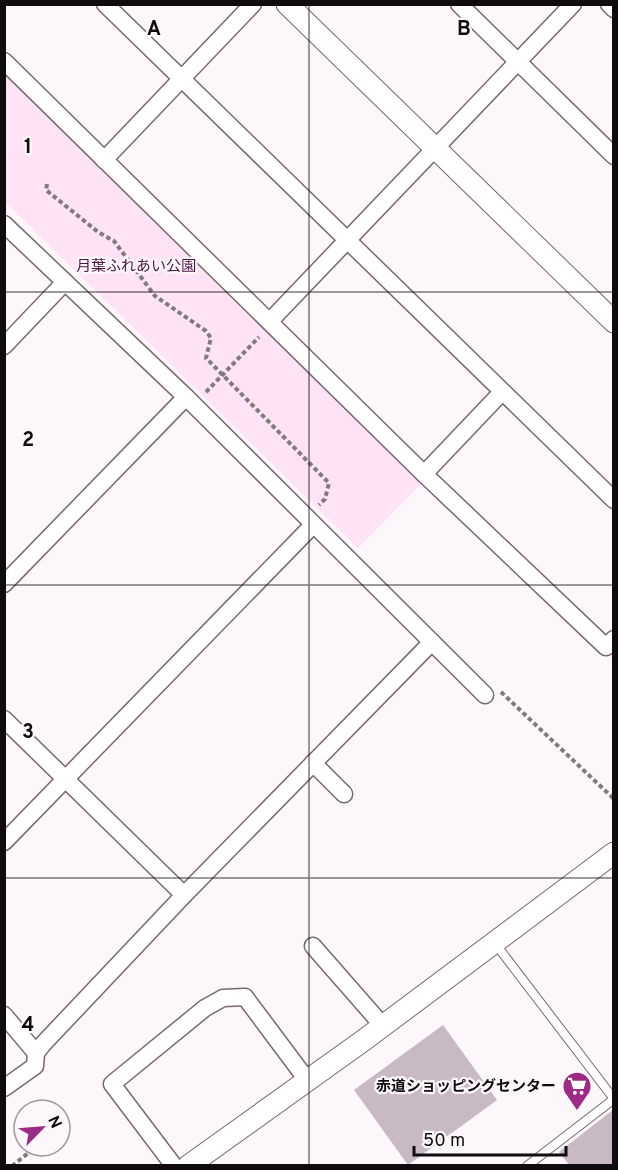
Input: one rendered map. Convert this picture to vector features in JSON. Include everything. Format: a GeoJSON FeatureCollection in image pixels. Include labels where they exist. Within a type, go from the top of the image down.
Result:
{"type":"FeatureCollection","features":[{"type":"Feature","properties":{"kind":"street"},"geometry":{"type":"LineString","coordinates":[[105,4],[348,238],[614,500]]}},
{"type":"Feature","properties":{"kind":"street"},"geometry":{"type":"LineString","coordinates":[[104,160],[253,4]]}},
{"type":"Feature","properties":{"kind":"street"},"geometry":{"type":"LineString","coordinates":[[287,4],[614,322]]}},
{"type":"Feature","properties":{"kind":"street"},"geometry":{"type":"LineString","coordinates":[[459,4],[614,156]]}},
{"type":"Feature","properties":{"kind":"street"},"geometry":{"type":"LineString","coordinates":[[271,322],[348,238],[573,4]]}},
{"type":"Feature","properties":{"kind":"street"},"geometry":{"type":"LineString","coordinates":[[609,4],[614,9]]}},
{"type":"Feature","properties":{"kind":"street"},"geometry":{"type":"LineString","coordinates":[[4,62],[424,474],[606,647],[614,639]]}},
{"type":"Feature","properties":{"kind":"street"},"geometry":{"type":"LineString","coordinates":[[4,224],[190,401],[485,694]]}},
{"type":"Feature","properties":{"kind":"street"},"geometry":{"type":"LineString","coordinates":[[4,346],[65,282]]}},
{"type":"Feature","properties":{"kind":"street"},"geometry":{"type":"LineString","coordinates":[[424,474],[502,392]]}},
{"type":"Feature","properties":{"kind":"street"},"geometry":{"type":"LineString","coordinates":[[4,584],[190,401]]}},
{"type":"Feature","properties":{"kind":"street"},"geometry":{"type":"LineString","coordinates":[[4,842],[310,522]]}},
{"type":"Feature","properties":{"kind":"street"},"geometry":{"type":"LineString","coordinates":[[4,1088],[35,1065],[36,1053],[184,895],[432,642]]}},
{"type":"Feature","properties":{"kind":"street"},"geometry":{"type":"LineString","coordinates":[[4,719],[184,895]]}},
{"type":"Feature","properties":{"kind":"street"},"geometry":{"type":"LineString","coordinates":[[313,764],[344,794]]}},
{"type":"Feature","properties":{"kind":"street"},"geometry":{"type":"LineString","coordinates":[[188,1166],[383,1026],[614,853]]}},
{"type":"Feature","properties":{"kind":"street"},"geometry":{"type":"LineString","coordinates":[[313,946],[383,1026]]}},
{"type":"Feature","properties":{"kind":"street"},"geometry":{"type":"LineString","coordinates":[[174,1166],[112,1084],[205,1008],[223,999],[245,997],[308,1080]]}},
{"type":"Feature","properties":{"kind":"street"},"geometry":{"type":"LineString","coordinates":[[4,1015],[36,1053]]}},
{"type":"Feature","properties":{"kind":"lane"},"geometry":{"type":"LineString","coordinates":[[494,942],[614,1099],[527,1166]]}},
{"type":"Feature","properties":{"kind":"path"},"geometry":{"type":"LineString","coordinates":[[47,184],[46,190],[98,232],[114,241],[155,296],[206,331],[211,338],[206,358],[329,483],[326,499],[310,522]]}},
{"type":"Feature","properties":{"kind":"path"},"geometry":{"type":"LineString","coordinates":[[190,401],[222,375],[271,322]]}},
{"type":"Feature","properties":{"kind":"path"},"geometry":{"type":"LineString","coordinates":[[485,694],[493,684],[614,799]]}},
{"type":"Feature","properties":{"kind":"green space","name":"月葉ふれあい公園"},"geometry":{"type":"Polygon","coordinates":[[[4,72],[423,482],[358,548],[5,202],[4,72]]]}},
{"type":"Feature","properties":{"kind":"building"},"geometry":{"type":"Polygon","coordinates":[[[443,1025],[497,1100],[408,1165],[354,1090],[443,1025]]]}},
{"type":"Feature","properties":{"kind":"building"},"geometry":{"type":"Polygon","coordinates":[[[614,1109],[614,1166],[570,1166],[559,1152],[614,1109]]]}},
{"type":"Feature","properties":{"kind":"place","name":"赤道ショッピングセンター"},"geometry":{"type":"Point","coordinates":[577,1112]}}]}
